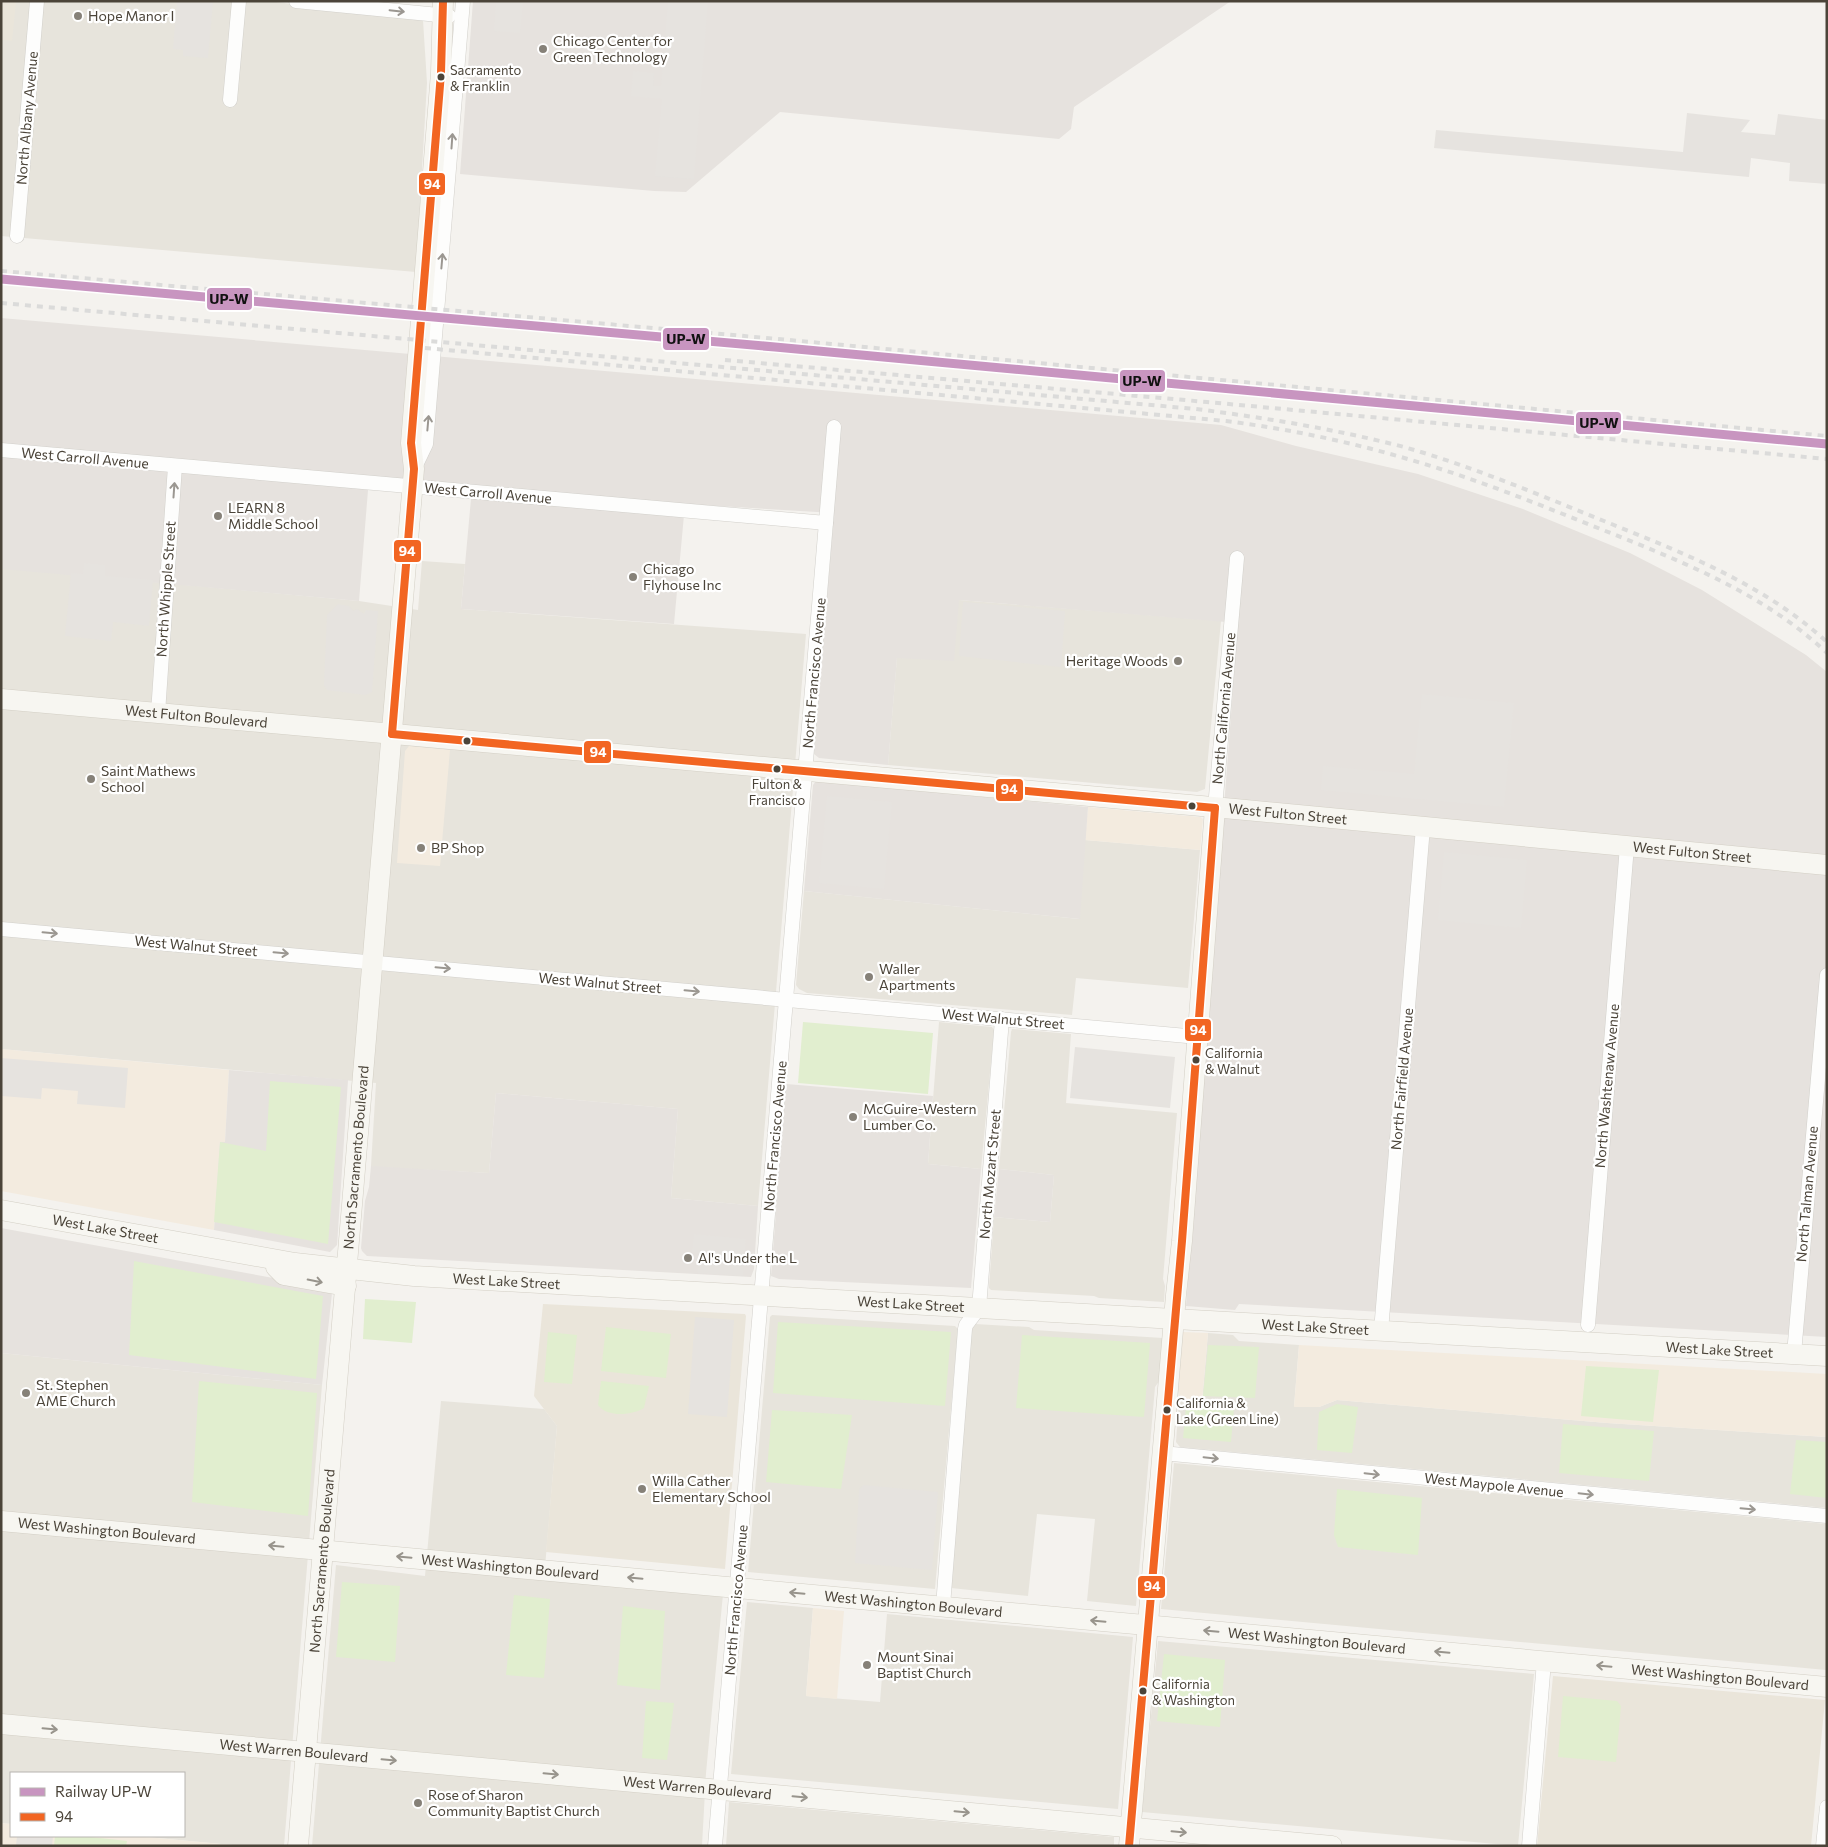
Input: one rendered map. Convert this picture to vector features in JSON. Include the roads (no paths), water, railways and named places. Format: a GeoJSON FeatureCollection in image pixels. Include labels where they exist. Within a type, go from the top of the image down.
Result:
{"type":"FeatureCollection","features":[{"type":"Feature","properties":{"kind":"street","name":"North Albany Avenue"},"geometry":{"type":"LineString","coordinates":[[17,236],[37,1]]}},
{"type":"Feature","properties":{"kind":"street"},"geometry":{"type":"LineString","coordinates":[[230,100],[238,1]]}},
{"type":"Feature","properties":{"kind":"street"},"geometry":{"type":"LineString","coordinates":[[296,1],[444,9]]}},
{"type":"Feature","properties":{"kind":"street","name":"North Sacramento Boulevard"},"geometry":{"type":"LineString","coordinates":[[298,1846],[413,477],[411,443],[442,73],[444,9],[463,1]]}},
{"type":"Feature","properties":{"kind":"street","name":"North Francisco Avenue"},"geometry":{"type":"LineString","coordinates":[[715,1846],[834,426]]}},
{"type":"Feature","properties":{"kind":"street","name":"West Carroll Avenue"},"geometry":{"type":"LineString","coordinates":[[1,450],[175,466],[413,477],[826,523]]}},
{"type":"Feature","properties":{"kind":"street","name":"North Whipple Street"},"geometry":{"type":"LineString","coordinates":[[158,713],[175,466]]}},
{"type":"Feature","properties":{"kind":"street","name":"North California Avenue"},"geometry":{"type":"LineString","coordinates":[[1130,1836],[1162,1453],[1177,1324],[1215,808],[1236,558]]}},
{"type":"Feature","properties":{"kind":"street","name":"West Fulton Boulevard"},"geometry":{"type":"LineString","coordinates":[[1,699],[392,734]]}},
{"type":"Feature","properties":{"kind":"street","name":"West Fulton Street"},"geometry":{"type":"LineString","coordinates":[[392,734],[1827,865]]}},
{"type":"Feature","properties":{"kind":"street","name":"North Fairfield Avenue"},"geometry":{"type":"LineString","coordinates":[[1381,1331],[1422,827]]}},
{"type":"Feature","properties":{"kind":"street","name":"North Washtenaw Avenue"},"geometry":{"type":"LineString","coordinates":[[1588,1336],[1627,846]]}},
{"type":"Feature","properties":{"kind":"street","name":"West Walnut Street"},"geometry":{"type":"LineString","coordinates":[[1,929],[1198,1037]]}},
{"type":"Feature","properties":{"kind":"street","name":"North Talman Avenue"},"geometry":{"type":"LineString","coordinates":[[1794,1354],[1827,975]]}},
{"type":"Feature","properties":{"kind":"street","name":"North Mozart Street"},"geometry":{"type":"LineString","coordinates":[[979,1308],[1002,1019]]}},
{"type":"Feature","properties":{"kind":"street","name":"West Lake Street"},"geometry":{"type":"LineString","coordinates":[[1,1210],[347,1272],[1078,1314],[1094,1327],[1215,1321],[1381,1331],[1588,1336],[1827,1356]]}},
{"type":"Feature","properties":{"kind":"street"},"geometry":{"type":"LineString","coordinates":[[268,1258],[284,1274],[347,1272]]}},
{"type":"Feature","properties":{"kind":"street"},"geometry":{"type":"LineString","coordinates":[[956,1307],[966,1325]]}},
{"type":"Feature","properties":{"kind":"street"},"geometry":{"type":"LineString","coordinates":[[943,1606],[966,1325],[979,1308]]}},
{"type":"Feature","properties":{"kind":"street","name":"West Maypole Avenue"},"geometry":{"type":"LineString","coordinates":[[1162,1453],[1827,1516]]}},
{"type":"Feature","properties":{"kind":"street","name":"West Washington Boulevard"},"geometry":{"type":"LineString","coordinates":[[1,1521],[1827,1687]]}},
{"type":"Feature","properties":{"kind":"street"},"geometry":{"type":"LineString","coordinates":[[1529,1846],[1544,1661]]}},
{"type":"Feature","properties":{"kind":"street","name":"West Warren Boulevard"},"geometry":{"type":"LineString","coordinates":[[1,1724],[720,1790],[1130,1836],[1332,1846]]}},
{"type":"Feature","properties":{"kind":"street"},"geometry":{"type":"LineString","coordinates":[[1824,1846],[1827,1807]]}},
{"type":"Feature","properties":{"kind":"railway"},"geometry":{"type":"LineString","coordinates":[[1,271],[778,339],[1827,436]]}},
{"type":"Feature","properties":{"kind":"railway"},"geometry":{"type":"LineString","coordinates":[[1,303],[1196,409],[1326,429],[1404,447],[1482,473],[1696,559],[1751,587],[1777,603],[1827,642]]}},
{"type":"Feature","properties":{"kind":"railway"},"geometry":{"type":"LineString","coordinates":[[425,348],[1226,421],[1273,428],[1366,447],[1460,475],[1663,554],[1749,596],[1776,613],[1827,653]]}},
{"type":"Feature","properties":{"kind":"railway"},"geometry":{"type":"LineString","coordinates":[[725,360],[1827,459]]}},
{"type":"Feature","properties":{"kind":"rail line","name":"UP-W"},"geometry":{"type":"LineString","coordinates":[[1,279],[775,347],[1827,444]]}},
{"type":"Feature","properties":{"kind":"place","name":"Hope Manor I"},"geometry":{"type":"Point","coordinates":[78,16]}},
{"type":"Feature","properties":{"kind":"place","name":"Chicago Center for Green Technology"},"geometry":{"type":"Point","coordinates":[543,49]}},
{"type":"Feature","properties":{"kind":"place","name":"Sacramento & Franklin"},"geometry":{"type":"Point","coordinates":[441,77]}},
{"type":"Feature","properties":{"kind":"place","name":"LEARN 8 Middle School"},"geometry":{"type":"Point","coordinates":[218,516]}},
{"type":"Feature","properties":{"kind":"place","name":"Chicago Flyhouse Inc"},"geometry":{"type":"Point","coordinates":[633,577]}},
{"type":"Feature","properties":{"kind":"place","name":"Heritage Woods"},"geometry":{"type":"Point","coordinates":[1178,661]}},
{"type":"Feature","properties":{"kind":"place","name":"Fulton & Francisco"},"geometry":{"type":"Point","coordinates":[777,769]}},
{"type":"Feature","properties":{"kind":"place","name":"Saint Mathews School"},"geometry":{"type":"Point","coordinates":[91,779]}},
{"type":"Feature","properties":{"kind":"place","name":"BP Shop"},"geometry":{"type":"Point","coordinates":[421,848]}},
{"type":"Feature","properties":{"kind":"place","name":"Waller Apartments"},"geometry":{"type":"Point","coordinates":[869,977]}},
{"type":"Feature","properties":{"kind":"place","name":"California & Walnut"},"geometry":{"type":"Point","coordinates":[1196,1060]}},
{"type":"Feature","properties":{"kind":"place","name":"McGuire-Western Lumber Co."},"geometry":{"type":"Point","coordinates":[853,1117]}},
{"type":"Feature","properties":{"kind":"place","name":"Al's Under the L"},"geometry":{"type":"Point","coordinates":[688,1258]}},
{"type":"Feature","properties":{"kind":"place","name":"St. Stephen AME Church"},"geometry":{"type":"Point","coordinates":[26,1393]}},
{"type":"Feature","properties":{"kind":"place","name":"California & Lake (Green Line)"},"geometry":{"type":"Point","coordinates":[1167,1410]}},
{"type":"Feature","properties":{"kind":"place","name":"Willa Cather Elementary School"},"geometry":{"type":"Point","coordinates":[642,1489]}},
{"type":"Feature","properties":{"kind":"place","name":"Mount Sinai Baptist Church"},"geometry":{"type":"Point","coordinates":[867,1665]}},
{"type":"Feature","properties":{"kind":"place","name":"California & Washington"},"geometry":{"type":"Point","coordinates":[1143,1691]}},
{"type":"Feature","properties":{"kind":"place","name":"Rose of Sharon Community Baptist Church"},"geometry":{"type":"Point","coordinates":[418,1803]}}]}
